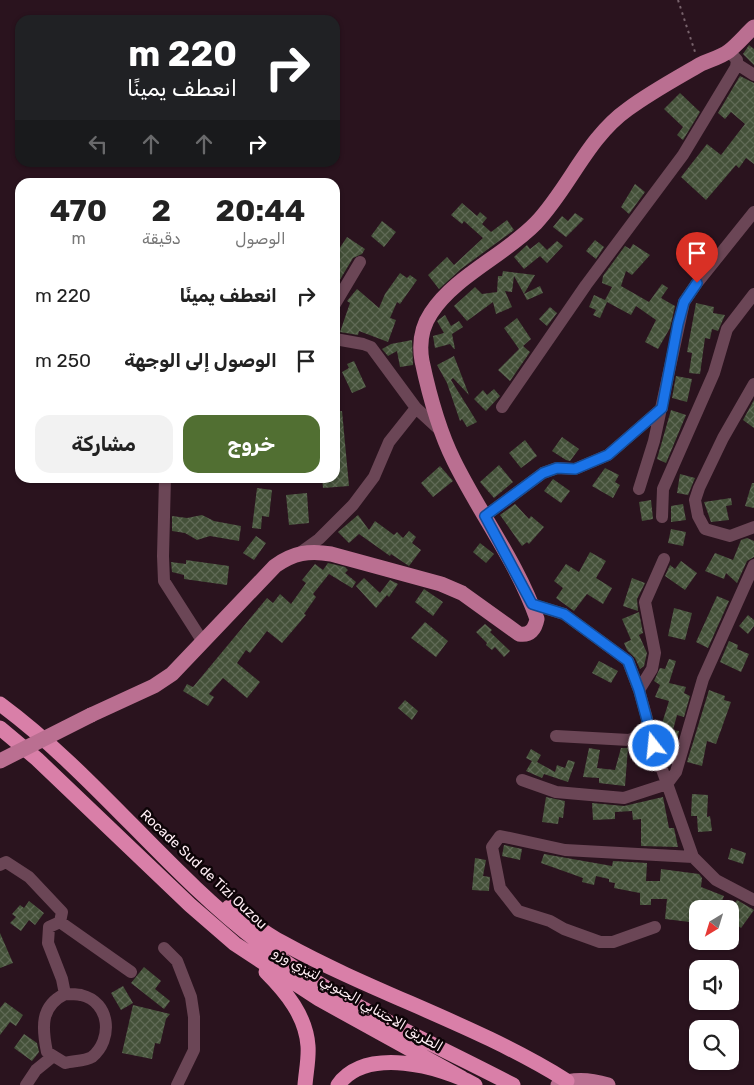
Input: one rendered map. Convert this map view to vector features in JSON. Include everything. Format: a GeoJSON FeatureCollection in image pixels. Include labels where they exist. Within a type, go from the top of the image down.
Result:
{"type":"FeatureCollection","features":[{"type":"Feature","properties":{"kind":"highway","name":"Rocade Sud de Tizi Ouzou"},"geometry":{"type":"LineString","coordinates":[[0,704],[58,751],[186,877],[249,935],[298,969],[374,1013],[513,1085]]}},
{"type":"Feature","properties":{"kind":"highway","name":"الطريق الاجتنابي الجنوبي لتيزي وزو"},"geometry":{"type":"LineString","coordinates":[[0,728],[37,759],[190,905],[235,944],[319,999],[468,1081]]}},
{"type":"Feature","properties":{"kind":"highway"},"geometry":{"type":"LineString","coordinates":[[186,877],[282,943],[388,994],[520,1052],[562,1083]]}},
{"type":"Feature","properties":{"kind":"highway"},"geometry":{"type":"LineString","coordinates":[[235,944],[277,983],[300,1017],[308,1047],[305,1085]]}},
{"type":"Feature","properties":{"kind":"highway"},"geometry":{"type":"LineString","coordinates":[[338,1085],[353,1072],[375,1064],[402,1062],[468,1081]]}},
{"type":"Feature","properties":{"kind":"main road"},"geometry":{"type":"LineString","coordinates":[[0,761],[91,715],[154,686],[172,674],[275,566],[286,558],[301,552],[315,551],[331,554],[441,584],[476,601],[519,634],[525,635],[531,632],[536,625],[537,619],[532,604],[453,461],[442,431],[422,360],[420,342],[424,327],[431,313],[446,294],[517,241],[537,222],[596,140],[611,123],[628,108],[701,64],[733,57],[754,27]]}},
{"type":"Feature","properties":{"kind":"main road"},"geometry":{"type":"LineString","coordinates":[[562,1083],[594,1080],[608,1085]]}},
{"type":"Feature","properties":{"kind":"street"},"geometry":{"type":"LineString","coordinates":[[502,407],[586,285],[683,155],[733,57],[754,75]]}},
{"type":"Feature","properties":{"kind":"street"},"geometry":{"type":"LineString","coordinates":[[639,489],[662,408],[684,302],[754,212]]}},
{"type":"Feature","properties":{"kind":"street"},"geometry":{"type":"LineString","coordinates":[[340,296],[360,262]]}},
{"type":"Feature","properties":{"kind":"street"},"geometry":{"type":"LineString","coordinates":[[662,517],[663,489],[714,373],[727,329],[754,294]]}},
{"type":"Feature","properties":{"kind":"street"},"geometry":{"type":"LineString","coordinates":[[340,340],[363,344],[371,348],[416,408],[442,431]]}},
{"type":"Feature","properties":{"kind":"street"},"geometry":{"type":"LineString","coordinates":[[754,384],[723,438],[695,500],[698,516],[705,529],[730,536],[754,527]]}},
{"type":"Feature","properties":{"kind":"street"},"geometry":{"type":"LineString","coordinates":[[301,552],[319,539],[353,505],[374,477],[390,442],[416,408]]}},
{"type":"Feature","properties":{"kind":"street"},"geometry":{"type":"LineString","coordinates":[[485,516],[543,473],[557,468],[575,469],[608,455],[662,408]]}},
{"type":"Feature","properties":{"kind":"street"},"geometry":{"type":"LineString","coordinates":[[165,483],[164,581],[203,642]]}},
{"type":"Feature","properties":{"kind":"street"},"geometry":{"type":"LineString","coordinates":[[639,690],[652,669],[655,653],[645,602],[664,559]]}},
{"type":"Feature","properties":{"kind":"street"},"geometry":{"type":"LineString","coordinates":[[522,780],[556,792],[624,798],[667,784],[676,772],[703,679],[754,565]]}},
{"type":"Feature","properties":{"kind":"street"},"geometry":{"type":"LineString","coordinates":[[532,604],[564,614],[628,661],[639,690],[667,784],[694,857],[716,880],[754,900]]}},
{"type":"Feature","properties":{"kind":"street"},"geometry":{"type":"LineString","coordinates":[[556,736],[629,740],[650,732]]}},
{"type":"Feature","properties":{"kind":"street"},"geometry":{"type":"LineString","coordinates":[[656,927],[614,942],[600,942],[564,929],[550,921],[518,911],[500,888],[492,847],[500,836],[565,850],[694,857]]}},
{"type":"Feature","properties":{"kind":"street"},"geometry":{"type":"LineString","coordinates":[[0,865],[6,862],[30,877],[62,912],[60,922]]}},
{"type":"Feature","properties":{"kind":"street"},"geometry":{"type":"LineString","coordinates":[[60,922],[131,972]]}},
{"type":"Feature","properties":{"kind":"street"},"geometry":{"type":"LineString","coordinates":[[60,922],[49,926],[48,943],[62,979],[65,994]]}},
{"type":"Feature","properties":{"kind":"street"},"geometry":{"type":"LineString","coordinates":[[164,948],[177,961],[191,997],[194,1018],[194,1050],[177,1085]]}},
{"type":"Feature","properties":{"kind":"street"},"geometry":{"type":"LineString","coordinates":[[65,994],[83,995],[98,1005],[107,1019],[106,1040],[91,1058],[65,1063],[52,1057],[48,1052],[43,1026],[47,1010],[54,999],[65,994]]}},
{"type":"Feature","properties":{"kind":"street"},"geometry":{"type":"LineString","coordinates":[[26,1085],[36,1070],[52,1057]]}},
{"type":"Feature","properties":{"kind":"path"},"geometry":{"type":"LineString","coordinates":[[678,0],[701,64]]}},
{"type":"Feature","properties":{"kind":"building"},"geometry":{"type":"Polygon","coordinates":[[[749,45],[754,49],[754,65],[743,54],[749,45]]]}},
{"type":"Feature","properties":{"kind":"building"},"geometry":{"type":"Polygon","coordinates":[[[740,76],[754,83],[754,164],[746,158],[739,168],[736,165],[706,200],[681,177],[707,144],[721,155],[745,124],[731,112],[725,119],[718,113],[740,76]]]}},
{"type":"Feature","properties":{"kind":"building"},"geometry":{"type":"Polygon","coordinates":[[[680,93],[700,112],[683,140],[677,135],[683,127],[664,109],[680,93]]]}},
{"type":"Feature","properties":{"kind":"building"},"geometry":{"type":"Polygon","coordinates":[[[635,184],[645,192],[629,214],[621,207],[635,184]]]}},
{"type":"Feature","properties":{"kind":"building"},"geometry":{"type":"Polygon","coordinates":[[[462,203],[477,216],[480,212],[487,218],[482,224],[491,232],[507,220],[514,230],[461,269],[439,289],[428,275],[447,257],[454,265],[483,238],[464,221],[462,224],[451,215],[462,203]]]}},
{"type":"Feature","properties":{"kind":"building"},"geometry":{"type":"Polygon","coordinates":[[[575,213],[584,219],[566,237],[553,227],[562,216],[568,221],[575,213]]]}},
{"type":"Feature","properties":{"kind":"building"},"geometry":{"type":"Polygon","coordinates":[[[382,221],[396,232],[384,247],[371,236],[382,221]]]}},
{"type":"Feature","properties":{"kind":"building"},"geometry":{"type":"Polygon","coordinates":[[[347,237],[365,249],[362,254],[353,258],[340,280],[340,248],[347,237]]]}},
{"type":"Feature","properties":{"kind":"building"},"geometry":{"type":"Polygon","coordinates":[[[595,240],[604,247],[596,259],[586,251],[595,240]]]}},
{"type":"Feature","properties":{"kind":"building"},"geometry":{"type":"Polygon","coordinates":[[[557,241],[563,246],[547,263],[540,256],[524,269],[514,257],[527,245],[530,249],[539,242],[547,250],[557,241]]]}},
{"type":"Feature","properties":{"kind":"building"},"geometry":{"type":"Polygon","coordinates":[[[633,244],[650,255],[632,275],[626,271],[621,286],[649,302],[662,284],[668,288],[661,298],[675,306],[670,328],[658,349],[645,342],[656,320],[636,306],[631,315],[607,302],[600,318],[593,315],[596,310],[589,307],[594,295],[605,300],[612,287],[602,283],[603,276],[625,246],[630,249],[633,244]]]}},
{"type":"Feature","properties":{"kind":"building"},"geometry":{"type":"Polygon","coordinates":[[[503,271],[535,275],[524,294],[514,276],[512,292],[505,291],[512,307],[496,314],[493,302],[467,321],[454,306],[475,287],[482,294],[497,292],[498,276],[502,276],[503,271]]]}},
{"type":"Feature","properties":{"kind":"building"},"geometry":{"type":"Polygon","coordinates":[[[400,273],[407,278],[410,275],[417,280],[400,304],[397,302],[390,318],[396,320],[388,342],[359,331],[358,335],[340,332],[350,303],[347,301],[357,289],[379,308],[385,294],[400,273]]]}},
{"type":"Feature","properties":{"kind":"building"},"geometry":{"type":"Polygon","coordinates":[[[540,286],[543,293],[527,300],[524,294],[540,286]]]}},
{"type":"Feature","properties":{"kind":"building"},"geometry":{"type":"Polygon","coordinates":[[[696,303],[714,307],[713,313],[725,315],[718,331],[712,329],[710,339],[705,338],[700,374],[689,373],[692,353],[687,352],[696,303]]]}},
{"type":"Feature","properties":{"kind":"building"},"geometry":{"type":"Polygon","coordinates":[[[550,307],[557,313],[547,326],[539,319],[550,307]]]}},
{"type":"Feature","properties":{"kind":"building"},"geometry":{"type":"Polygon","coordinates":[[[445,315],[451,326],[459,321],[463,327],[452,334],[455,349],[450,344],[435,348],[433,336],[444,333],[437,321],[445,315]]]}},
{"type":"Feature","properties":{"kind":"building"},"geometry":{"type":"Polygon","coordinates":[[[517,318],[531,339],[523,346],[530,352],[510,381],[498,370],[519,349],[504,328],[517,318]]]}},
{"type":"Feature","properties":{"kind":"building"},"geometry":{"type":"Polygon","coordinates":[[[412,340],[413,365],[400,367],[397,351],[388,356],[382,349],[391,344],[412,340]]]}},
{"type":"Feature","properties":{"kind":"building"},"geometry":{"type":"Polygon","coordinates":[[[454,356],[469,395],[453,378],[451,380],[477,422],[467,427],[462,419],[460,421],[447,383],[437,365],[454,356]]]}},
{"type":"Feature","properties":{"kind":"building"},"geometry":{"type":"Polygon","coordinates":[[[354,361],[366,387],[352,393],[342,372],[349,368],[347,364],[354,361]]]}},
{"type":"Feature","properties":{"kind":"building"},"geometry":{"type":"Polygon","coordinates":[[[676,376],[692,379],[687,402],[672,398],[676,376]]]}},
{"type":"Feature","properties":{"kind":"building"},"geometry":{"type":"Polygon","coordinates":[[[494,389],[500,396],[486,411],[474,399],[483,390],[487,395],[494,389]]]}},
{"type":"Feature","properties":{"kind":"building"},"geometry":{"type":"Polygon","coordinates":[[[754,400],[754,428],[743,420],[754,400]]]}},
{"type":"Feature","properties":{"kind":"building"},"geometry":{"type":"Polygon","coordinates":[[[671,410],[686,415],[666,463],[657,459],[671,410]]]}},
{"type":"Feature","properties":{"kind":"building"},"geometry":{"type":"Polygon","coordinates":[[[340,411],[342,411],[349,486],[323,488],[322,483],[340,483],[340,411]]]}},
{"type":"Feature","properties":{"kind":"building"},"geometry":{"type":"Polygon","coordinates":[[[562,437],[579,449],[570,461],[552,451],[562,437]]]}},
{"type":"Feature","properties":{"kind":"building"},"geometry":{"type":"Polygon","coordinates":[[[525,440],[537,456],[521,468],[509,453],[525,440]]]}},
{"type":"Feature","properties":{"kind":"building"},"geometry":{"type":"Polygon","coordinates":[[[499,465],[513,482],[494,498],[480,482],[499,465]]]}},
{"type":"Feature","properties":{"kind":"building"},"geometry":{"type":"Polygon","coordinates":[[[440,466],[453,481],[433,497],[421,483],[440,466]]]}},
{"type":"Feature","properties":{"kind":"building"},"geometry":{"type":"Polygon","coordinates":[[[605,468],[619,475],[615,482],[620,485],[613,498],[592,486],[605,468]]]}},
{"type":"Feature","properties":{"kind":"building"},"geometry":{"type":"Polygon","coordinates":[[[680,474],[695,478],[688,495],[677,493],[680,474]]]}},
{"type":"Feature","properties":{"kind":"building"},"geometry":{"type":"Polygon","coordinates":[[[553,479],[570,491],[561,503],[544,491],[553,479]]]}},
{"type":"Feature","properties":{"kind":"building"},"geometry":{"type":"Polygon","coordinates":[[[752,483],[754,483],[754,508],[745,506],[752,483]]]}},
{"type":"Feature","properties":{"kind":"building"},"geometry":{"type":"Polygon","coordinates":[[[257,488],[272,490],[269,517],[262,516],[261,529],[252,528],[257,488]]]}},
{"type":"Feature","properties":{"kind":"building"},"geometry":{"type":"Polygon","coordinates":[[[307,493],[309,523],[289,525],[286,495],[307,493]]]}},
{"type":"Feature","properties":{"kind":"building"},"geometry":{"type":"Polygon","coordinates":[[[731,498],[732,505],[726,506],[729,520],[711,522],[704,502],[731,498]]]}},
{"type":"Feature","properties":{"kind":"building"},"geometry":{"type":"Polygon","coordinates":[[[651,500],[653,519],[642,521],[639,502],[651,500]]]}},
{"type":"Feature","properties":{"kind":"building"},"geometry":{"type":"Polygon","coordinates":[[[515,504],[529,519],[531,516],[544,527],[529,544],[527,542],[522,546],[500,515],[515,504]]]}},
{"type":"Feature","properties":{"kind":"building"},"geometry":{"type":"Polygon","coordinates":[[[683,504],[686,520],[671,522],[671,506],[683,504]]]}},
{"type":"Feature","properties":{"kind":"building"},"geometry":{"type":"Polygon","coordinates":[[[202,515],[214,521],[241,526],[239,541],[210,536],[197,540],[185,533],[172,531],[172,516],[187,518],[202,515]]]}},
{"type":"Feature","properties":{"kind":"building"},"geometry":{"type":"Polygon","coordinates":[[[358,515],[369,530],[375,521],[394,535],[397,532],[403,538],[409,531],[416,537],[412,543],[421,550],[409,566],[391,554],[390,556],[359,534],[349,543],[338,532],[358,515]]]}},
{"type":"Feature","properties":{"kind":"building"},"geometry":{"type":"Polygon","coordinates":[[[671,529],[686,532],[683,546],[668,543],[671,529]]]}},
{"type":"Feature","properties":{"kind":"building"},"geometry":{"type":"Polygon","coordinates":[[[256,536],[266,543],[254,560],[243,553],[256,536]]]}},
{"type":"Feature","properties":{"kind":"building"},"geometry":{"type":"Polygon","coordinates":[[[747,538],[754,541],[754,557],[747,561],[737,583],[726,573],[724,579],[705,571],[715,553],[733,560],[741,540],[747,538]]]}},
{"type":"Feature","properties":{"kind":"building"},"geometry":{"type":"Polygon","coordinates":[[[480,543],[494,554],[486,563],[473,552],[480,543]]]}},
{"type":"Feature","properties":{"kind":"building"},"geometry":{"type":"Polygon","coordinates":[[[590,552],[606,561],[596,578],[612,588],[603,604],[587,594],[574,611],[556,598],[563,588],[554,581],[566,564],[579,572],[590,552]]]}},
{"type":"Feature","properties":{"kind":"building"},"geometry":{"type":"Polygon","coordinates":[[[186,560],[229,566],[227,585],[184,579],[184,575],[172,572],[171,562],[186,564],[186,560]]]}},
{"type":"Feature","properties":{"kind":"building"},"geometry":{"type":"Polygon","coordinates":[[[681,561],[697,573],[685,590],[665,576],[670,565],[675,569],[681,561]]]}},
{"type":"Feature","properties":{"kind":"building"},"geometry":{"type":"Polygon","coordinates":[[[328,563],[345,567],[348,570],[345,573],[356,582],[352,588],[329,574],[313,594],[316,597],[304,614],[306,615],[282,643],[267,631],[250,653],[246,650],[237,663],[260,682],[247,698],[223,678],[209,694],[214,697],[208,706],[183,691],[187,684],[193,687],[267,598],[273,603],[280,594],[291,604],[306,583],[302,580],[315,564],[323,570],[328,563]]]}},
{"type":"Feature","properties":{"kind":"building"},"geometry":{"type":"Polygon","coordinates":[[[364,578],[380,593],[390,580],[398,584],[389,597],[387,595],[376,608],[356,586],[364,578]]]}},
{"type":"Feature","properties":{"kind":"building"},"geometry":{"type":"Polygon","coordinates":[[[632,578],[645,583],[637,599],[638,611],[623,606],[632,578]]]}},
{"type":"Feature","properties":{"kind":"building"},"geometry":{"type":"Polygon","coordinates":[[[424,589],[443,602],[433,616],[415,602],[424,589]]]}},
{"type":"Feature","properties":{"kind":"building"},"geometry":{"type":"Polygon","coordinates":[[[717,596],[729,601],[708,648],[696,642],[717,596]]]}},
{"type":"Feature","properties":{"kind":"building"},"geometry":{"type":"Polygon","coordinates":[[[674,608],[692,613],[685,640],[668,636],[674,608]]]}},
{"type":"Feature","properties":{"kind":"building"},"geometry":{"type":"Polygon","coordinates":[[[639,612],[643,633],[639,635],[647,653],[644,666],[640,669],[635,658],[627,650],[624,643],[631,640],[622,619],[639,612]]]}},
{"type":"Feature","properties":{"kind":"building"},"geometry":{"type":"Polygon","coordinates":[[[748,615],[754,620],[754,626],[748,634],[739,626],[748,615]]]}},
{"type":"Feature","properties":{"kind":"building"},"geometry":{"type":"Polygon","coordinates":[[[425,622],[448,641],[436,657],[411,638],[425,622]]]}},
{"type":"Feature","properties":{"kind":"building"},"geometry":{"type":"Polygon","coordinates":[[[485,624],[492,630],[490,632],[510,651],[504,657],[495,647],[492,650],[486,645],[487,643],[476,632],[485,624]]]}},
{"type":"Feature","properties":{"kind":"building"},"geometry":{"type":"Polygon","coordinates":[[[729,641],[738,645],[737,649],[749,654],[741,672],[720,662],[729,641]]]}},
{"type":"Feature","properties":{"kind":"building"},"geometry":{"type":"Polygon","coordinates":[[[669,659],[676,661],[669,683],[686,687],[684,693],[690,696],[684,717],[677,715],[673,730],[679,731],[677,741],[660,737],[659,733],[669,701],[655,697],[660,685],[654,681],[660,668],[665,669],[669,659]]]}},
{"type":"Feature","properties":{"kind":"building"},"geometry":{"type":"Polygon","coordinates":[[[599,661],[618,671],[611,683],[592,673],[599,661]]]}},
{"type":"Feature","properties":{"kind":"building"},"geometry":{"type":"Polygon","coordinates":[[[709,690],[725,696],[724,700],[731,702],[716,744],[707,741],[702,766],[687,762],[709,690]]]}},
{"type":"Feature","properties":{"kind":"building"},"geometry":{"type":"Polygon","coordinates":[[[405,700],[418,711],[412,720],[398,708],[405,700]]]}},
{"type":"Feature","properties":{"kind":"building"},"geometry":{"type":"Polygon","coordinates":[[[647,747],[652,764],[638,767],[635,749],[647,747]]]}},
{"type":"Feature","properties":{"kind":"building"},"geometry":{"type":"Polygon","coordinates":[[[589,748],[600,750],[597,768],[615,770],[621,748],[628,748],[625,786],[599,783],[599,778],[583,777],[589,748]]]}},
{"type":"Feature","properties":{"kind":"building"},"geometry":{"type":"Polygon","coordinates":[[[531,749],[541,755],[537,762],[555,772],[557,765],[565,768],[568,760],[575,762],[568,782],[544,774],[542,778],[526,771],[532,761],[526,758],[531,749]]]}},
{"type":"Feature","properties":{"kind":"building"},"geometry":{"type":"Polygon","coordinates":[[[692,794],[708,795],[707,817],[710,816],[712,831],[698,832],[697,816],[691,816],[692,794]]]}},
{"type":"Feature","properties":{"kind":"building"},"geometry":{"type":"Polygon","coordinates":[[[546,797],[565,801],[563,818],[559,817],[558,824],[542,822],[546,797]]]}},
{"type":"Feature","properties":{"kind":"building"},"geometry":{"type":"Polygon","coordinates":[[[663,797],[669,828],[674,828],[678,847],[641,846],[641,819],[633,820],[632,811],[615,812],[615,819],[593,820],[592,803],[624,806],[663,797]]]}},
{"type":"Feature","properties":{"kind":"building"},"geometry":{"type":"Polygon","coordinates":[[[504,845],[522,849],[520,860],[502,856],[504,845]]]}},
{"type":"Feature","properties":{"kind":"building"},"geometry":{"type":"Polygon","coordinates":[[[731,848],[746,853],[743,864],[728,859],[731,848]]]}},
{"type":"Feature","properties":{"kind":"building"},"geometry":{"type":"Polygon","coordinates":[[[544,854],[612,866],[613,861],[647,863],[646,881],[660,881],[661,869],[699,874],[702,878],[701,887],[724,896],[722,900],[689,900],[689,922],[665,919],[667,899],[651,899],[651,905],[640,905],[640,893],[614,888],[615,883],[609,882],[609,879],[596,876],[594,885],[582,882],[583,878],[541,863],[544,854]]]}},
{"type":"Feature","properties":{"kind":"building"},"geometry":{"type":"Polygon","coordinates":[[[475,858],[486,860],[483,876],[490,877],[489,891],[472,890],[475,858]]]}},
{"type":"Feature","properties":{"kind":"building"},"geometry":{"type":"Polygon","coordinates":[[[29,901],[44,913],[35,925],[29,920],[21,931],[10,923],[16,917],[12,914],[20,905],[24,908],[29,901]]]}},
{"type":"Feature","properties":{"kind":"building"},"geometry":{"type":"Polygon","coordinates":[[[739,901],[754,910],[741,928],[739,927],[739,901]]]}},
{"type":"Feature","properties":{"kind":"building"},"geometry":{"type":"Polygon","coordinates":[[[0,933],[13,963],[0,968],[0,933]]]}},
{"type":"Feature","properties":{"kind":"building"},"geometry":{"type":"Polygon","coordinates":[[[144,967],[161,981],[155,989],[170,1001],[164,1009],[131,983],[144,967]]]}},
{"type":"Feature","properties":{"kind":"building"},"geometry":{"type":"Polygon","coordinates":[[[123,986],[133,1003],[121,1010],[111,993],[123,986]]]}},
{"type":"Feature","properties":{"kind":"building"},"geometry":{"type":"Polygon","coordinates":[[[5,1002],[23,1015],[16,1026],[10,1022],[0,1035],[0,1008],[5,1002]]]}},
{"type":"Feature","properties":{"kind":"building"},"geometry":{"type":"Polygon","coordinates":[[[133,1005],[170,1014],[166,1019],[160,1044],[155,1043],[152,1059],[122,1053],[133,1005]]]}},
{"type":"Feature","properties":{"kind":"building"},"geometry":{"type":"Polygon","coordinates":[[[24,1034],[37,1043],[39,1052],[32,1061],[14,1048],[24,1034]]]}},
{"type":"Feature","properties":{"kind":"route"},"geometry":{"type":"LineString","coordinates":[[654,746],[639,690],[628,661],[564,614],[532,604],[485,516],[543,473],[557,468],[575,469],[608,455],[662,408],[684,302],[697,283]]}}]}
